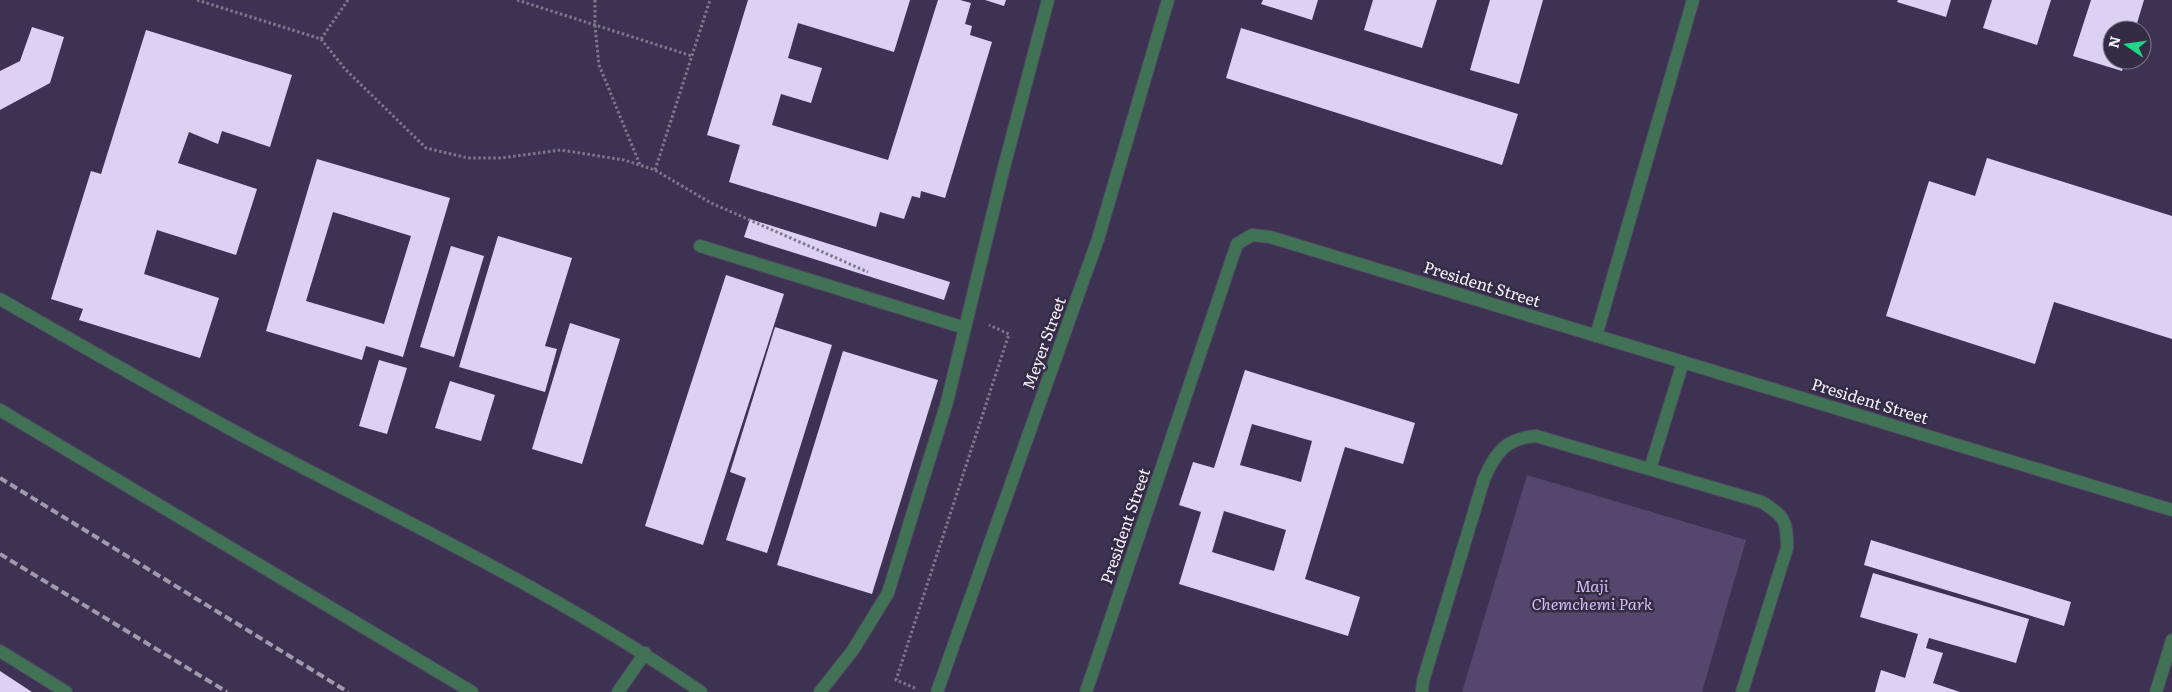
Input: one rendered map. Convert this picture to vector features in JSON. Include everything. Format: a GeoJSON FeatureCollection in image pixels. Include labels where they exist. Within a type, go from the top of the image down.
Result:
{"type":"FeatureCollection","features":[{"type":"Feature","properties":{"kind":"street"},"geometry":{"type":"LineString","coordinates":[[820,692],[854,650],[888,593],[947,402],[1003,171],[1048,0]]}},
{"type":"Feature","properties":{"kind":"street","name":"Meyer Street"},"geometry":{"type":"LineString","coordinates":[[937,692],[1098,239],[1168,0]]}},
{"type":"Feature","properties":{"kind":"street"},"geometry":{"type":"LineString","coordinates":[[1596,336],[1693,0]]}},
{"type":"Feature","properties":{"kind":"street","name":"President Street"},"geometry":{"type":"LineString","coordinates":[[1086,692],[1237,244],[1252,235],[1270,237],[2172,510]]}},
{"type":"Feature","properties":{"kind":"street"},"geometry":{"type":"LineString","coordinates":[[700,246],[966,322]]}},
{"type":"Feature","properties":{"kind":"street"},"geometry":{"type":"LineString","coordinates":[[0,299],[273,452],[528,584],[645,653],[701,692]]}},
{"type":"Feature","properties":{"kind":"street"},"geometry":{"type":"LineString","coordinates":[[1650,468],[1683,362]]}},
{"type":"Feature","properties":{"kind":"street"},"geometry":{"type":"LineString","coordinates":[[0,410],[472,692]]}},
{"type":"Feature","properties":{"kind":"street"},"geometry":{"type":"LineString","coordinates":[[1422,692],[1423,681],[1484,479],[1492,462],[1505,446],[1521,437],[1536,436],[1762,502],[1779,513],[1787,528],[1787,548],[1742,692]]}},
{"type":"Feature","properties":{"kind":"street"},"geometry":{"type":"LineString","coordinates":[[2156,692],[2172,640]]}},
{"type":"Feature","properties":{"kind":"street"},"geometry":{"type":"LineString","coordinates":[[0,651],[66,692]]}},
{"type":"Feature","properties":{"kind":"street"},"geometry":{"type":"LineString","coordinates":[[618,692],[645,653]]}},
{"type":"Feature","properties":{"kind":"path"},"geometry":{"type":"LineString","coordinates":[[197,0],[321,39],[345,69],[426,148],[468,158],[501,158],[561,150],[624,160],[655,170],[711,203],[870,273]]}},
{"type":"Feature","properties":{"kind":"path"},"geometry":{"type":"LineString","coordinates":[[321,39],[348,0]]}},
{"type":"Feature","properties":{"kind":"path"},"geometry":{"type":"LineString","coordinates":[[517,0],[692,56]]}},
{"type":"Feature","properties":{"kind":"path"},"geometry":{"type":"LineString","coordinates":[[595,0],[594,26],[599,65],[641,165]]}},
{"type":"Feature","properties":{"kind":"path"},"geometry":{"type":"LineString","coordinates":[[655,170],[710,0]]}},
{"type":"Feature","properties":{"kind":"path"},"geometry":{"type":"LineString","coordinates":[[924,692],[896,680],[1008,334],[966,322]]}},
{"type":"Feature","properties":{"kind":"shaded area"},"geometry":{"type":"Polygon","coordinates":[[[0,0],[2172,0],[2172,692],[0,692],[0,0]]]}},
{"type":"Feature","properties":{"kind":"green space","name":"Maji Chemchemi Park"},"geometry":{"type":"Polygon","coordinates":[[[1527,475],[1746,540],[1702,692],[1462,692],[1527,475]]]}},
{"type":"Feature","properties":{"kind":"building"},"geometry":{"type":"Polygon","coordinates":[[[748,0],[910,0],[894,52],[798,23],[788,58],[822,68],[811,103],[781,94],[772,125],[888,160],[938,0],[960,0],[971,3],[965,24],[972,26],[970,35],[992,42],[945,198],[921,191],[920,198],[912,196],[904,219],[880,212],[876,227],[729,182],[740,145],[707,135],[748,0]]]}},
{"type":"Feature","properties":{"kind":"building"},"geometry":{"type":"Polygon","coordinates":[[[985,0],[1006,0],[1004,6],[985,0]]]}},
{"type":"Feature","properties":{"kind":"building"},"geometry":{"type":"Polygon","coordinates":[[[1263,0],[1318,0],[1312,20],[1261,4],[1263,0]]]}},
{"type":"Feature","properties":{"kind":"building"},"geometry":{"type":"Polygon","coordinates":[[[1373,0],[1437,0],[1422,48],[1364,30],[1373,0]]]}},
{"type":"Feature","properties":{"kind":"building"},"geometry":{"type":"Polygon","coordinates":[[[1490,0],[1543,0],[1519,84],[1470,70],[1490,0]]]}},
{"type":"Feature","properties":{"kind":"building"},"geometry":{"type":"Polygon","coordinates":[[[1898,0],[1951,0],[1946,17],[1897,2],[1898,0]]]}},
{"type":"Feature","properties":{"kind":"building"},"geometry":{"type":"Polygon","coordinates":[[[1992,0],[2051,0],[2037,45],[1983,28],[1992,0]]]}},
{"type":"Feature","properties":{"kind":"building"},"geometry":{"type":"Polygon","coordinates":[[[2091,0],[2144,0],[2138,20],[2102,20],[2102,65],[2073,56],[2091,0]]]}},
{"type":"Feature","properties":{"kind":"building"},"geometry":{"type":"Polygon","coordinates":[[[32,27],[64,37],[50,83],[0,110],[0,71],[20,61],[32,27]]]}},
{"type":"Feature","properties":{"kind":"building"},"geometry":{"type":"Polygon","coordinates":[[[1241,28],[1518,114],[1502,165],[1226,78],[1241,28]]]}},
{"type":"Feature","properties":{"kind":"building"},"geometry":{"type":"Polygon","coordinates":[[[146,30],[292,75],[270,147],[222,131],[218,144],[189,132],[178,163],[257,189],[236,255],[157,230],[144,274],[219,298],[200,358],[79,320],[83,309],[51,299],[91,171],[101,174],[146,30]]]}},
{"type":"Feature","properties":{"kind":"building"},"geometry":{"type":"Polygon","coordinates":[[[1987,158],[2172,216],[2172,339],[2054,302],[2035,364],[1886,316],[1929,181],[1975,196],[1987,158]]]}},
{"type":"Feature","properties":{"kind":"building"},"geometry":{"type":"Polygon","coordinates":[[[317,159],[450,198],[403,357],[366,346],[362,360],[266,331],[317,159]],[[333,212],[306,301],[384,324],[411,236],[333,212]]]}},
{"type":"Feature","properties":{"kind":"building"},"geometry":{"type":"Polygon","coordinates":[[[750,219],[950,282],[944,300],[744,237],[750,219]]]}},
{"type":"Feature","properties":{"kind":"building"},"geometry":{"type":"Polygon","coordinates":[[[498,236],[572,258],[545,346],[557,349],[545,392],[459,367],[498,236]]]}},
{"type":"Feature","properties":{"kind":"building"},"geometry":{"type":"Polygon","coordinates":[[[451,246],[484,256],[454,357],[420,347],[451,246]]]}},
{"type":"Feature","properties":{"kind":"building"},"geometry":{"type":"Polygon","coordinates":[[[726,275],[784,294],[703,545],[645,526],[726,275]]]}},
{"type":"Feature","properties":{"kind":"building"},"geometry":{"type":"Polygon","coordinates":[[[570,323],[620,339],[582,464],[532,449],[570,323]]]}},
{"type":"Feature","properties":{"kind":"building"},"geometry":{"type":"Polygon","coordinates":[[[775,327],[832,345],[767,553],[726,540],[746,478],[730,472],[775,327]]]}},
{"type":"Feature","properties":{"kind":"building"},"geometry":{"type":"Polygon","coordinates":[[[843,351],[938,380],[872,594],[777,565],[843,351]]]}},
{"type":"Feature","properties":{"kind":"building"},"geometry":{"type":"Polygon","coordinates":[[[379,360],[407,368],[387,434],[359,426],[379,360]]]}},
{"type":"Feature","properties":{"kind":"building"},"geometry":{"type":"Polygon","coordinates":[[[1245,370],[1415,423],[1403,464],[1345,447],[1305,579],[1360,597],[1348,636],[1179,584],[1201,512],[1179,505],[1193,462],[1214,468],[1245,370]],[[1252,424],[1240,465],[1301,482],[1312,441],[1252,424]],[[1224,511],[1212,552],[1274,571],[1286,530],[1224,511]]]}},
{"type":"Feature","properties":{"kind":"building"},"geometry":{"type":"Polygon","coordinates":[[[450,381],[495,395],[481,441],[435,428],[450,381]]]}},
{"type":"Feature","properties":{"kind":"building"},"geometry":{"type":"Polygon","coordinates":[[[1871,540],[2071,602],[2064,626],[1864,565],[1871,540]]]}},
{"type":"Feature","properties":{"kind":"building"},"geometry":{"type":"Polygon","coordinates":[[[1873,573],[2029,619],[2016,663],[1929,638],[1926,648],[1943,653],[1933,683],[1960,692],[1875,692],[1881,670],[1905,678],[1918,634],[1860,617],[1873,573]]]}},
{"type":"Feature","properties":{"kind":"building"},"geometry":{"type":"Polygon","coordinates":[[[0,671],[32,692],[0,692],[0,671]]]}},
{"type":"Feature","properties":{"kind":"railway"},"geometry":{"type":"LineString","coordinates":[[0,478],[348,692]]}},
{"type":"Feature","properties":{"kind":"railway"},"geometry":{"type":"LineString","coordinates":[[0,554],[227,692]]}}]}
